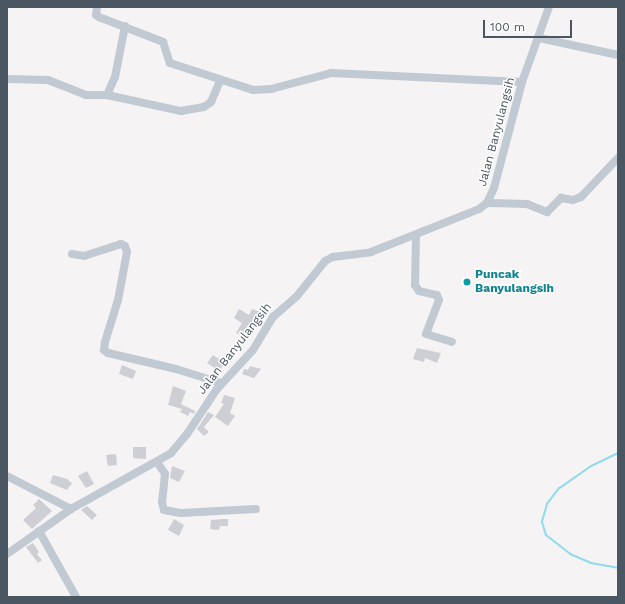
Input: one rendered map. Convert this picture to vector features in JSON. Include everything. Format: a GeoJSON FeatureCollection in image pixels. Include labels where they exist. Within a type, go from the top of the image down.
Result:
{"type":"FeatureCollection","features":[{"type":"Feature","properties":{"kind":"street"},"geometry":{"type":"LineString","coordinates":[[97,7],[96,15],[163,42],[170,63],[220,81],[253,90],[271,89],[331,73],[522,82]]}},
{"type":"Feature","properties":{"kind":"street","name":"Jalan Banyulangsih"},"geometry":{"type":"LineString","coordinates":[[7,554],[71,509],[157,462],[180,443],[221,383],[253,350],[273,317],[297,296],[325,261],[338,256],[364,255],[416,235],[487,203],[494,188],[522,82],[540,38],[550,7]]}},
{"type":"Feature","properties":{"kind":"street"},"geometry":{"type":"LineString","coordinates":[[107,95],[115,77],[125,26]]}},
{"type":"Feature","properties":{"kind":"street"},"geometry":{"type":"LineString","coordinates":[[540,38],[618,55]]}},
{"type":"Feature","properties":{"kind":"street"},"geometry":{"type":"LineString","coordinates":[[7,79],[48,80],[86,95],[107,95],[160,108],[193,110],[211,102],[220,81]]}},
{"type":"Feature","properties":{"kind":"street"},"geometry":{"type":"LineString","coordinates":[[487,203],[527,204],[547,212],[561,198],[573,200],[581,197],[618,158]]}},
{"type":"Feature","properties":{"kind":"street"},"geometry":{"type":"LineString","coordinates":[[416,235],[415,285],[419,291],[432,293],[439,298],[426,334],[452,342]]}},
{"type":"Feature","properties":{"kind":"street"},"geometry":{"type":"LineString","coordinates":[[72,254],[84,256],[121,244],[125,246],[127,252],[118,300],[104,350],[108,353],[176,369],[221,383]]}},
{"type":"Feature","properties":{"kind":"street"},"geometry":{"type":"LineString","coordinates":[[157,462],[165,474],[162,502],[164,510],[181,513],[256,508]]}},
{"type":"Feature","properties":{"kind":"street"},"geometry":{"type":"LineString","coordinates":[[7,476],[71,509]]}},
{"type":"Feature","properties":{"kind":"street"},"geometry":{"type":"LineString","coordinates":[[39,532],[76,597]]}},
{"type":"Feature","properties":{"kind":"building"},"geometry":{"type":"Polygon","coordinates":[[[239,309],[249,315],[252,309],[264,313],[248,340],[236,333],[242,323],[234,318],[239,309]]]}},
{"type":"Feature","properties":{"kind":"building"},"geometry":{"type":"Polygon","coordinates":[[[417,348],[441,353],[437,363],[425,358],[424,362],[413,359],[417,348]]]}},
{"type":"Feature","properties":{"kind":"building"},"geometry":{"type":"Polygon","coordinates":[[[213,355],[225,363],[219,371],[207,363],[213,355]]]}},
{"type":"Feature","properties":{"kind":"building"},"geometry":{"type":"Polygon","coordinates":[[[122,365],[136,371],[133,379],[119,374],[122,365]]]}},
{"type":"Feature","properties":{"kind":"building"},"geometry":{"type":"Polygon","coordinates":[[[250,366],[261,369],[254,378],[242,374],[244,369],[248,370],[250,366]]]}},
{"type":"Feature","properties":{"kind":"building"},"geometry":{"type":"Polygon","coordinates":[[[173,386],[186,391],[181,404],[195,411],[194,414],[190,412],[188,416],[180,412],[182,409],[168,405],[173,386]]]}},
{"type":"Feature","properties":{"kind":"building"},"geometry":{"type":"Polygon","coordinates":[[[224,395],[235,398],[230,413],[235,416],[228,426],[215,417],[224,404],[221,403],[224,395]]]}},
{"type":"Feature","properties":{"kind":"building"},"geometry":{"type":"Polygon","coordinates":[[[208,412],[214,415],[204,427],[209,432],[204,436],[197,429],[208,412]]]}},
{"type":"Feature","properties":{"kind":"building"},"geometry":{"type":"Polygon","coordinates":[[[133,447],[146,447],[146,459],[133,458],[133,447]]]}},
{"type":"Feature","properties":{"kind":"building"},"geometry":{"type":"Polygon","coordinates":[[[116,454],[117,465],[108,466],[106,455],[116,454]]]}},
{"type":"Feature","properties":{"kind":"building"},"geometry":{"type":"Polygon","coordinates":[[[172,466],[185,471],[179,482],[170,478],[172,466]]]}},
{"type":"Feature","properties":{"kind":"building"},"geometry":{"type":"Polygon","coordinates":[[[87,471],[94,484],[86,488],[78,476],[87,471]]]}},
{"type":"Feature","properties":{"kind":"building"},"geometry":{"type":"Polygon","coordinates":[[[53,475],[67,479],[72,483],[67,490],[50,483],[53,475]]]}},
{"type":"Feature","properties":{"kind":"building"},"geometry":{"type":"Polygon","coordinates":[[[39,499],[52,511],[32,529],[23,520],[36,508],[33,505],[39,499]]]}},
{"type":"Feature","properties":{"kind":"building"},"geometry":{"type":"Polygon","coordinates":[[[87,506],[97,515],[92,520],[81,510],[87,506]]]}},
{"type":"Feature","properties":{"kind":"building"},"geometry":{"type":"Polygon","coordinates":[[[174,519],[184,525],[179,536],[168,530],[174,519]]]}},
{"type":"Feature","properties":{"kind":"building"},"geometry":{"type":"Polygon","coordinates":[[[228,519],[228,526],[220,526],[219,530],[210,529],[211,520],[228,519]]]}},
{"type":"Feature","properties":{"kind":"building"},"geometry":{"type":"Polygon","coordinates":[[[33,543],[39,552],[37,554],[42,560],[38,563],[26,547],[33,543]]]}},
{"type":"Feature","properties":{"kind":"waterway"},"geometry":{"type":"LineString","coordinates":[[618,453],[591,466],[559,488],[547,504],[542,522],[546,535],[570,554],[591,563],[618,568]]}},
{"type":"Feature","properties":{"kind":"place","name":"Puncak Banyulangsih"},"geometry":{"type":"Point","coordinates":[467,282]}}]}
